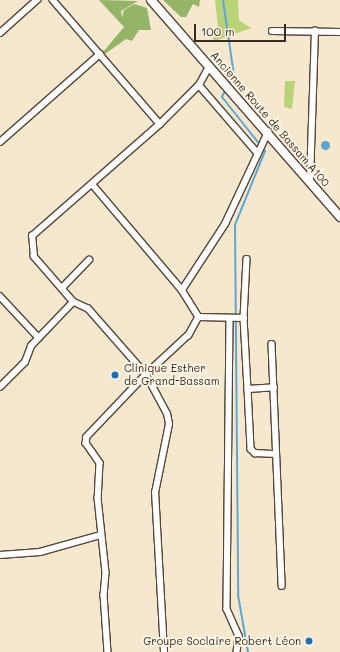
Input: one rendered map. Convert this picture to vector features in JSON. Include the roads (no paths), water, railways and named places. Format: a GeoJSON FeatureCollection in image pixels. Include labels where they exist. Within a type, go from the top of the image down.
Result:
{"type":"FeatureCollection","features":[{"type":"Feature","properties":{"kind":"main road","name":"Ancienne Route de Bassam A100"},"geometry":{"type":"LineString","coordinates":[[151,0],[268,132],[340,217]]}},
{"type":"Feature","properties":{"kind":"street"},"geometry":{"type":"LineString","coordinates":[[0,33],[37,0]]}},
{"type":"Feature","properties":{"kind":"street"},"geometry":{"type":"LineString","coordinates":[[53,0],[160,124]]}},
{"type":"Feature","properties":{"kind":"street"},"geometry":{"type":"LineString","coordinates":[[272,31],[340,32]]}},
{"type":"Feature","properties":{"kind":"street"},"geometry":{"type":"LineString","coordinates":[[310,181],[315,32]]}},
{"type":"Feature","properties":{"kind":"street"},"geometry":{"type":"LineString","coordinates":[[0,142],[100,54]]}},
{"type":"Feature","properties":{"kind":"street"},"geometry":{"type":"LineString","coordinates":[[164,652],[155,493],[169,424],[161,398],[146,374],[88,309],[73,302],[34,256],[32,236],[93,185],[160,124],[200,85],[209,67]]}},
{"type":"Feature","properties":{"kind":"street"},"geometry":{"type":"LineString","coordinates":[[200,85],[256,151]]}},
{"type":"Feature","properties":{"kind":"street"},"geometry":{"type":"LineString","coordinates":[[182,290],[225,224],[256,151],[268,132]]}},
{"type":"Feature","properties":{"kind":"street"},"geometry":{"type":"LineString","coordinates":[[93,185],[182,290],[199,318]]}},
{"type":"Feature","properties":{"kind":"street"},"geometry":{"type":"LineString","coordinates":[[247,259],[244,318],[251,449],[255,453],[276,454]]}},
{"type":"Feature","properties":{"kind":"street"},"geometry":{"type":"LineString","coordinates":[[62,288],[89,260]]}},
{"type":"Feature","properties":{"kind":"street"},"geometry":{"type":"LineString","coordinates":[[0,296],[39,338]]}},
{"type":"Feature","properties":{"kind":"street"},"geometry":{"type":"LineString","coordinates":[[0,387],[26,362],[31,346],[73,302]]}},
{"type":"Feature","properties":{"kind":"street"},"geometry":{"type":"LineString","coordinates":[[199,318],[244,318]]}},
{"type":"Feature","properties":{"kind":"street"},"geometry":{"type":"LineString","coordinates":[[108,652],[104,595],[106,573],[101,535],[100,463],[86,443],[87,437],[146,374],[189,335],[199,318]]}},
{"type":"Feature","properties":{"kind":"street"},"geometry":{"type":"LineString","coordinates":[[230,319],[227,609],[239,636],[237,652]]}},
{"type":"Feature","properties":{"kind":"street"},"geometry":{"type":"LineString","coordinates":[[272,344],[282,586]]}},
{"type":"Feature","properties":{"kind":"street"},"geometry":{"type":"LineString","coordinates":[[248,388],[274,387]]}},
{"type":"Feature","properties":{"kind":"street"},"geometry":{"type":"LineString","coordinates":[[0,555],[40,552],[101,535]]}},
{"type":"Feature","properties":{"kind":"water"},"geometry":{"type":"Polygon","coordinates":[[[325,140],[330,145],[325,150],[320,145],[325,140]]]}},
{"type":"Feature","properties":{"kind":"waterway"},"geometry":{"type":"LineString","coordinates":[[223,0],[234,75],[228,85]]}},
{"type":"Feature","properties":{"kind":"waterway"},"geometry":{"type":"LineString","coordinates":[[226,89],[222,97],[265,151],[235,225],[238,595],[248,652]]}},
{"type":"Feature","properties":{"kind":"place","name":"Clinique Esther de Grand-Bassam"},"geometry":{"type":"Point","coordinates":[115,375]}},
{"type":"Feature","properties":{"kind":"place","name":"Groupe Soclaire Robert Léon"},"geometry":{"type":"Point","coordinates":[309,641]}}]}
